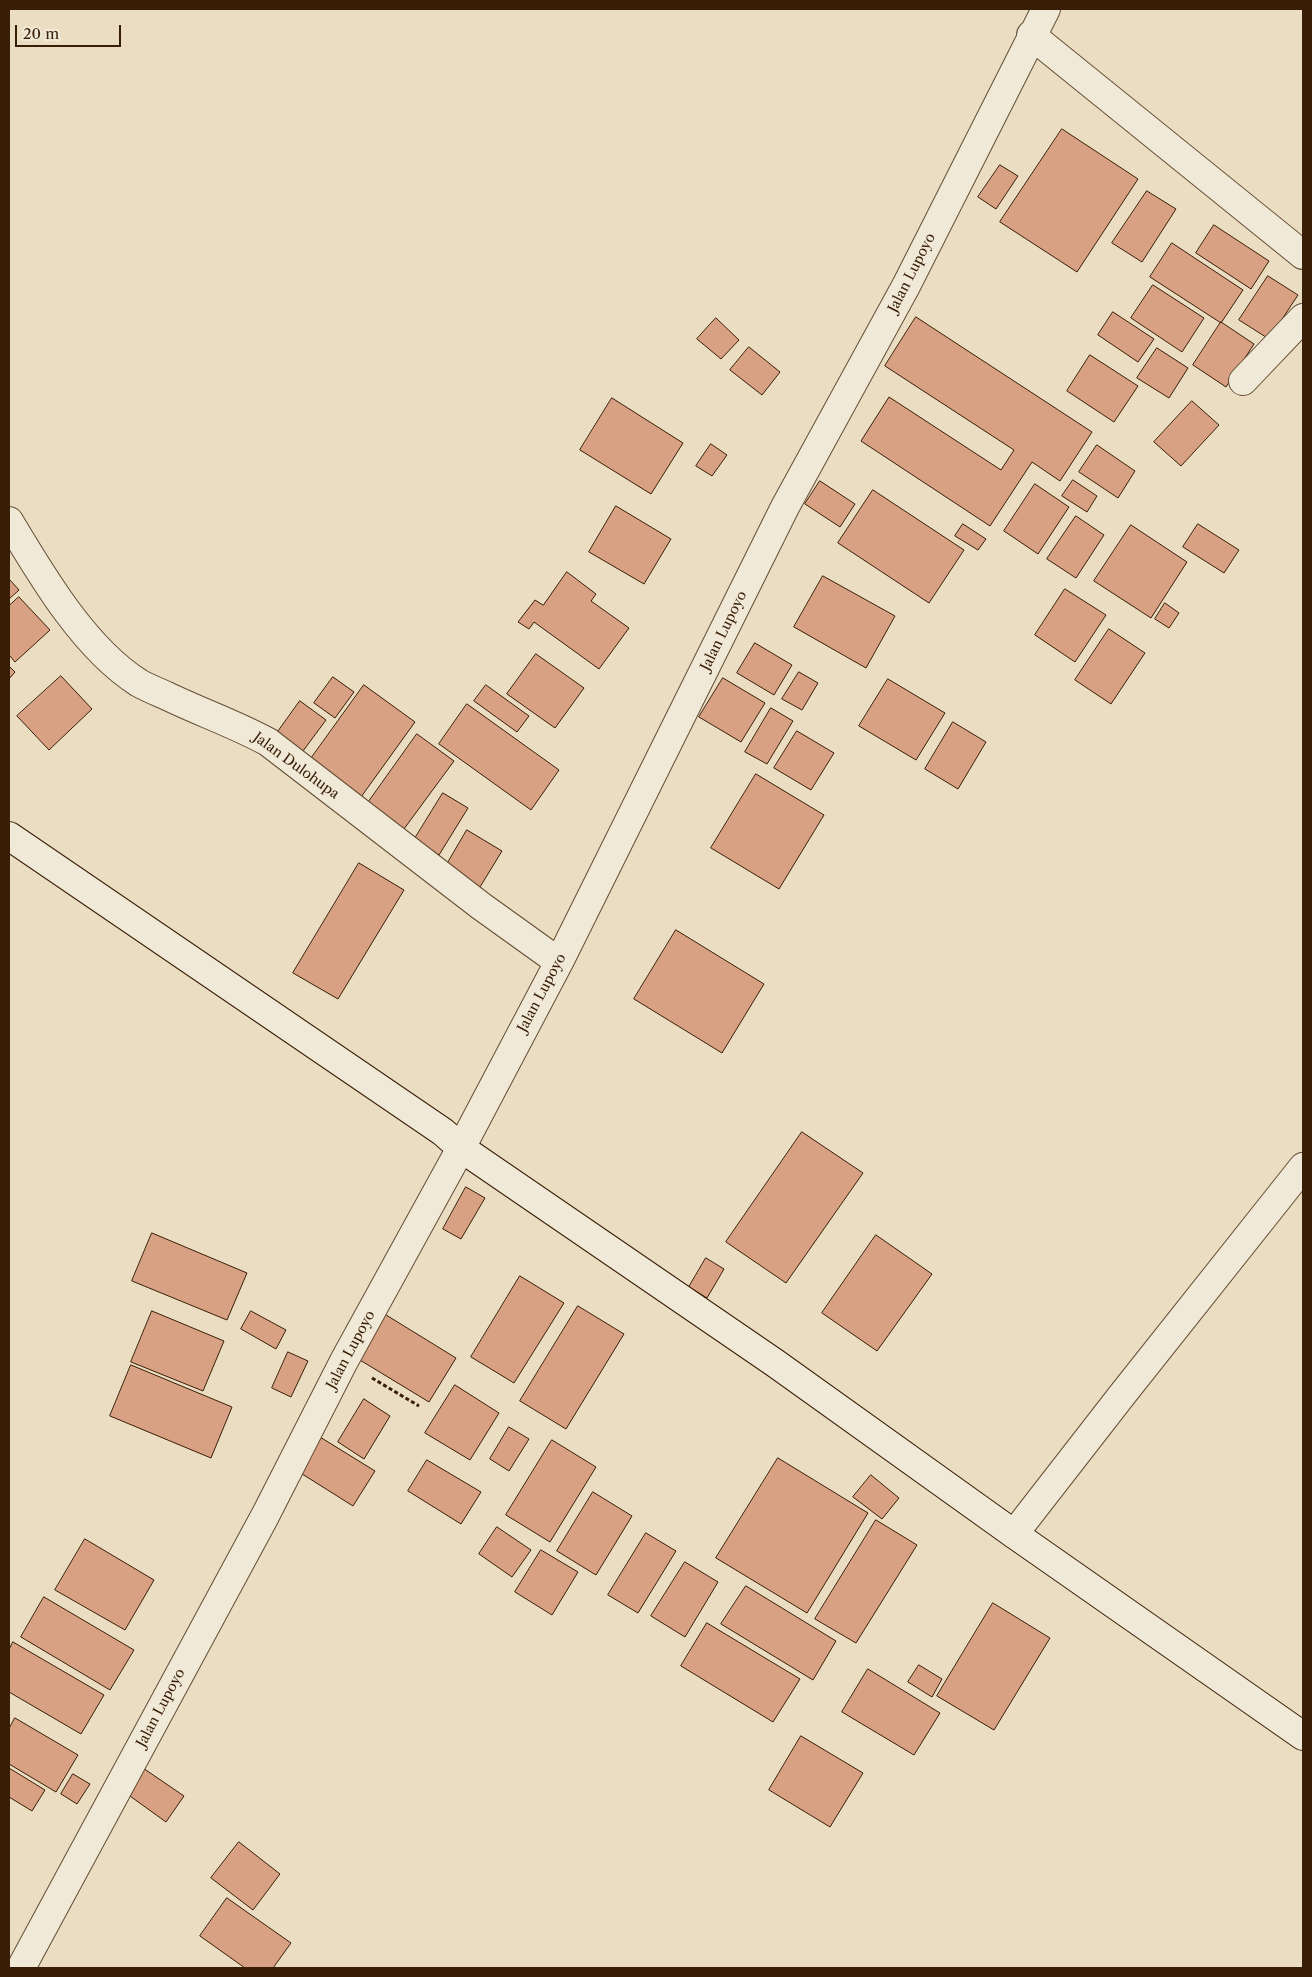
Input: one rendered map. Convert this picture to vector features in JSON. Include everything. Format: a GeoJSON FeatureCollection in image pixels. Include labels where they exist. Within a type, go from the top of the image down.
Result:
{"type":"FeatureCollection","features":[{"type":"Feature","properties":{"kind":"street","name":"Jalan Lupoyo"},"geometry":{"type":"LineString","coordinates":[[21,1968],[265,1516],[344,1361],[443,1134],[559,962],[785,507],[906,286],[1046,9]]}},
{"type":"Feature","properties":{"kind":"street"},"geometry":{"type":"LineString","coordinates":[[1032,36],[1303,255]]}},
{"type":"Feature","properties":{"kind":"street"},"geometry":{"type":"LineString","coordinates":[[1244,381],[1303,318]]}},
{"type":"Feature","properties":{"kind":"street","name":"Jalan Dulohupa"},"geometry":{"type":"LineString","coordinates":[[9,521],[48,584],[98,650],[140,683],[241,727],[268,742],[481,906],[559,962]]}},
{"type":"Feature","properties":{"kind":"street"},"geometry":{"type":"LineString","coordinates":[[9,836],[775,1363],[1014,1534],[1303,1736]]}},
{"type":"Feature","properties":{"kind":"street"},"geometry":{"type":"LineString","coordinates":[[1014,1534],[1303,1167]]}},
{"type":"Feature","properties":{"kind":"path"},"geometry":{"type":"LineString","coordinates":[[344,1361],[419,1406]]}},
{"type":"Feature","properties":{"kind":"building"},"geometry":{"type":"Polygon","coordinates":[[[1062,129],[1138,179],[1077,272],[1000,222],[1062,129]]]}},
{"type":"Feature","properties":{"kind":"building"},"geometry":{"type":"Polygon","coordinates":[[[1000,165],[1018,176],[996,209],[978,197],[1000,165]]]}},
{"type":"Feature","properties":{"kind":"building"},"geometry":{"type":"Polygon","coordinates":[[[1147,191],[1176,209],[1142,262],[1112,243],[1147,191]]]}},
{"type":"Feature","properties":{"kind":"building"},"geometry":{"type":"Polygon","coordinates":[[[1214,225],[1269,261],[1251,289],[1196,253],[1214,225]]]}},
{"type":"Feature","properties":{"kind":"building"},"geometry":{"type":"Polygon","coordinates":[[[1172,243],[1243,290],[1221,323],[1150,277],[1172,243]]]}},
{"type":"Feature","properties":{"kind":"building"},"geometry":{"type":"Polygon","coordinates":[[[1268,276],[1298,295],[1269,339],[1239,320],[1268,276]]]}},
{"type":"Feature","properties":{"kind":"building"},"geometry":{"type":"Polygon","coordinates":[[[1153,285],[1204,318],[1182,352],[1131,318],[1153,285]]]}},
{"type":"Feature","properties":{"kind":"building"},"geometry":{"type":"Polygon","coordinates":[[[1113,312],[1154,339],[1138,362],[1098,335],[1113,312]]]}},
{"type":"Feature","properties":{"kind":"building"},"geometry":{"type":"Polygon","coordinates":[[[916,317],[1092,432],[1060,481],[1032,462],[990,526],[861,441],[889,397],[1001,470],[1014,450],[885,366],[916,317]]]}},
{"type":"Feature","properties":{"kind":"building"},"geometry":{"type":"Polygon","coordinates":[[[716,318],[739,340],[721,359],[697,339],[716,318]]]}},
{"type":"Feature","properties":{"kind":"building"},"geometry":{"type":"Polygon","coordinates":[[[1221,322],[1254,344],[1226,387],[1193,365],[1221,322]]]}},
{"type":"Feature","properties":{"kind":"building"},"geometry":{"type":"Polygon","coordinates":[[[749,347],[780,372],[762,395],[730,370],[749,347]]]}},
{"type":"Feature","properties":{"kind":"building"},"geometry":{"type":"Polygon","coordinates":[[[1157,348],[1188,368],[1169,398],[1137,378],[1157,348]]]}},
{"type":"Feature","properties":{"kind":"building"},"geometry":{"type":"Polygon","coordinates":[[[1090,355],[1138,386],[1114,422],[1067,391],[1090,355]]]}},
{"type":"Feature","properties":{"kind":"building"},"geometry":{"type":"Polygon","coordinates":[[[612,398],[683,443],[651,494],[580,450],[612,398]]]}},
{"type":"Feature","properties":{"kind":"building"},"geometry":{"type":"Polygon","coordinates":[[[1192,401],[1219,425],[1181,466],[1154,442],[1192,401]]]}},
{"type":"Feature","properties":{"kind":"building"},"geometry":{"type":"Polygon","coordinates":[[[711,444],[727,455],[712,476],[696,466],[711,444]]]}},
{"type":"Feature","properties":{"kind":"building"},"geometry":{"type":"Polygon","coordinates":[[[1097,445],[1135,471],[1118,498],[1079,472],[1097,445]]]}},
{"type":"Feature","properties":{"kind":"building"},"geometry":{"type":"Polygon","coordinates":[[[1073,480],[1097,496],[1087,512],[1062,496],[1073,480]]]}},
{"type":"Feature","properties":{"kind":"building"},"geometry":{"type":"Polygon","coordinates":[[[820,481],[855,504],[840,527],[805,504],[820,481]]]}},
{"type":"Feature","properties":{"kind":"building"},"geometry":{"type":"Polygon","coordinates":[[[1035,484],[1069,507],[1038,554],[1004,531],[1035,484]]]}},
{"type":"Feature","properties":{"kind":"building"},"geometry":{"type":"Polygon","coordinates":[[[873,490],[964,550],[929,603],[838,543],[873,490]]]}},
{"type":"Feature","properties":{"kind":"building"},"geometry":{"type":"Polygon","coordinates":[[[616,506],[671,539],[644,584],[589,552],[616,506]]]}},
{"type":"Feature","properties":{"kind":"building"},"geometry":{"type":"Polygon","coordinates":[[[1076,516],[1104,535],[1076,578],[1047,559],[1076,516]]]}},
{"type":"Feature","properties":{"kind":"building"},"geometry":{"type":"Polygon","coordinates":[[[963,524],[986,539],[978,550],[955,536],[963,524]]]}},
{"type":"Feature","properties":{"kind":"building"},"geometry":{"type":"Polygon","coordinates":[[[1198,524],[1239,550],[1224,573],[1183,547],[1198,524]]]}},
{"type":"Feature","properties":{"kind":"building"},"geometry":{"type":"Polygon","coordinates":[[[1131,525],[1187,562],[1151,618],[1094,581],[1131,525]]]}},
{"type":"Feature","properties":{"kind":"building"},"geometry":{"type":"Polygon","coordinates":[[[567,572],[596,594],[591,601],[629,628],[599,669],[534,622],[529,629],[518,622],[535,600],[543,605],[567,572]]]}},
{"type":"Feature","properties":{"kind":"building"},"geometry":{"type":"Polygon","coordinates":[[[823,576],[895,616],[866,668],[794,627],[823,576]]]}},
{"type":"Feature","properties":{"kind":"building"},"geometry":{"type":"Polygon","coordinates":[[[9,579],[19,590],[9,599],[9,579]]]}},
{"type":"Feature","properties":{"kind":"building"},"geometry":{"type":"Polygon","coordinates":[[[1065,589],[1106,615],[1075,662],[1035,635],[1065,589]]]}},
{"type":"Feature","properties":{"kind":"building"},"geometry":{"type":"Polygon","coordinates":[[[19,597],[50,630],[15,662],[9,655],[9,606],[19,597]]]}},
{"type":"Feature","properties":{"kind":"building"},"geometry":{"type":"Polygon","coordinates":[[[1165,603],[1179,613],[1169,628],[1155,619],[1165,603]]]}},
{"type":"Feature","properties":{"kind":"building"},"geometry":{"type":"Polygon","coordinates":[[[1109,629],[1145,653],[1111,704],[1075,680],[1109,629]]]}},
{"type":"Feature","properties":{"kind":"building"},"geometry":{"type":"Polygon","coordinates":[[[755,643],[792,665],[774,695],[737,673],[755,643]]]}},
{"type":"Feature","properties":{"kind":"building"},"geometry":{"type":"Polygon","coordinates":[[[536,654],[584,688],[555,728],[507,694],[536,654]]]}},
{"type":"Feature","properties":{"kind":"building"},"geometry":{"type":"Polygon","coordinates":[[[9,666],[15,672],[9,679],[9,666]]]}},
{"type":"Feature","properties":{"kind":"building"},"geometry":{"type":"Polygon","coordinates":[[[799,672],[818,683],[802,710],[782,699],[799,672]]]}},
{"type":"Feature","properties":{"kind":"building"},"geometry":{"type":"Polygon","coordinates":[[[61,676],[92,709],[49,750],[17,716],[61,676]]]}},
{"type":"Feature","properties":{"kind":"building"},"geometry":{"type":"Polygon","coordinates":[[[333,677],[354,692],[335,718],[314,703],[333,677]]]}},
{"type":"Feature","properties":{"kind":"building"},"geometry":{"type":"Polygon","coordinates":[[[723,678],[765,703],[741,742],[699,717],[723,678]]]}},
{"type":"Feature","properties":{"kind":"building"},"geometry":{"type":"Polygon","coordinates":[[[888,679],[945,713],[916,760],[859,726],[888,679]]]}},
{"type":"Feature","properties":{"kind":"building"},"geometry":{"type":"Polygon","coordinates":[[[364,685],[415,722],[361,797],[310,760],[364,685]]]}},
{"type":"Feature","properties":{"kind":"building"},"geometry":{"type":"Polygon","coordinates":[[[486,685],[529,716],[517,732],[474,701],[486,685]]]}},
{"type":"Feature","properties":{"kind":"building"},"geometry":{"type":"Polygon","coordinates":[[[300,701],[326,720],[303,751],[277,733],[300,701]]]}},
{"type":"Feature","properties":{"kind":"building"},"geometry":{"type":"Polygon","coordinates":[[[467,704],[559,770],[531,810],[439,744],[467,704]]]}},
{"type":"Feature","properties":{"kind":"building"},"geometry":{"type":"Polygon","coordinates":[[[771,708],[793,721],[767,764],[745,752],[771,708]]]}},
{"type":"Feature","properties":{"kind":"building"},"geometry":{"type":"Polygon","coordinates":[[[953,722],[986,742],[958,789],[925,769],[953,722]]]}},
{"type":"Feature","properties":{"kind":"building"},"geometry":{"type":"Polygon","coordinates":[[[797,731],[834,753],[811,790],[774,768],[797,731]]]}},
{"type":"Feature","properties":{"kind":"building"},"geometry":{"type":"Polygon","coordinates":[[[417,734],[454,761],[401,833],[365,807],[417,734]]]}},
{"type":"Feature","properties":{"kind":"building"},"geometry":{"type":"Polygon","coordinates":[[[756,774],[824,815],[779,889],[711,848],[756,774]]]}},
{"type":"Feature","properties":{"kind":"building"},"geometry":{"type":"Polygon","coordinates":[[[443,793],[468,808],[439,855],[414,840],[443,793]]]}},
{"type":"Feature","properties":{"kind":"building"},"geometry":{"type":"Polygon","coordinates":[[[467,830],[502,851],[480,887],[446,866],[467,830]]]}},
{"type":"Feature","properties":{"kind":"building"},"geometry":{"type":"Polygon","coordinates":[[[359,863],[404,890],[338,999],[293,973],[359,863]]]}},
{"type":"Feature","properties":{"kind":"building"},"geometry":{"type":"Polygon","coordinates":[[[676,930],[764,984],[722,1053],[634,999],[676,930]]]}},
{"type":"Feature","properties":{"kind":"building"},"geometry":{"type":"Polygon","coordinates":[[[802,1132],[863,1173],[786,1283],[726,1242],[802,1132]]]}},
{"type":"Feature","properties":{"kind":"building"},"geometry":{"type":"Polygon","coordinates":[[[466,1187],[485,1198],[461,1239],[443,1229],[466,1187]]]}},
{"type":"Feature","properties":{"kind":"building"},"geometry":{"type":"Polygon","coordinates":[[[152,1233],[247,1273],[227,1320],[132,1281],[152,1233]]]}},
{"type":"Feature","properties":{"kind":"building"},"geometry":{"type":"Polygon","coordinates":[[[876,1235],[932,1274],[877,1351],[822,1313],[876,1235]]]}},
{"type":"Feature","properties":{"kind":"building"},"geometry":{"type":"Polygon","coordinates":[[[706,1258],[724,1269],[707,1298],[689,1287],[706,1258]]]}},
{"type":"Feature","properties":{"kind":"building"},"geometry":{"type":"Polygon","coordinates":[[[520,1276],[564,1303],[514,1383],[471,1357],[520,1276]]]}},
{"type":"Feature","properties":{"kind":"building"},"geometry":{"type":"Polygon","coordinates":[[[578,1306],[624,1334],[566,1429],[520,1401],[578,1306]]]}},
{"type":"Feature","properties":{"kind":"building"},"geometry":{"type":"Polygon","coordinates":[[[378,1310],[456,1358],[429,1402],[350,1354],[378,1310]]]}},
{"type":"Feature","properties":{"kind":"building"},"geometry":{"type":"Polygon","coordinates":[[[152,1311],[224,1341],[203,1391],[131,1362],[152,1311]]]}},
{"type":"Feature","properties":{"kind":"building"},"geometry":{"type":"Polygon","coordinates":[[[251,1311],[286,1330],[276,1349],[241,1329],[251,1311]]]}},
{"type":"Feature","properties":{"kind":"building"},"geometry":{"type":"Polygon","coordinates":[[[288,1352],[308,1361],[291,1397],[272,1388],[288,1352]]]}},
{"type":"Feature","properties":{"kind":"building"},"geometry":{"type":"Polygon","coordinates":[[[131,1365],[232,1407],[211,1458],[110,1416],[131,1365]]]}},
{"type":"Feature","properties":{"kind":"building"},"geometry":{"type":"Polygon","coordinates":[[[455,1385],[499,1413],[470,1460],[425,1433],[455,1385]]]}},
{"type":"Feature","properties":{"kind":"building"},"geometry":{"type":"Polygon","coordinates":[[[364,1399],[390,1416],[364,1459],[338,1442],[364,1399]]]}},
{"type":"Feature","properties":{"kind":"building"},"geometry":{"type":"Polygon","coordinates":[[[509,1427],[529,1439],[509,1471],[490,1459],[509,1427]]]}},
{"type":"Feature","properties":{"kind":"building"},"geometry":{"type":"Polygon","coordinates":[[[320,1437],[375,1471],[353,1506],[299,1472],[320,1437]]]}},
{"type":"Feature","properties":{"kind":"building"},"geometry":{"type":"Polygon","coordinates":[[[552,1440],[596,1467],[550,1542],[506,1515],[552,1440]]]}},
{"type":"Feature","properties":{"kind":"building"},"geometry":{"type":"Polygon","coordinates":[[[778,1458],[868,1513],[807,1613],[716,1558],[778,1458]]]}},
{"type":"Feature","properties":{"kind":"building"},"geometry":{"type":"Polygon","coordinates":[[[427,1460],[481,1492],[461,1524],[408,1491],[427,1460]]]}},
{"type":"Feature","properties":{"kind":"building"},"geometry":{"type":"Polygon","coordinates":[[[871,1475],[899,1498],[882,1519],[853,1497],[871,1475]]]}},
{"type":"Feature","properties":{"kind":"building"},"geometry":{"type":"Polygon","coordinates":[[[593,1492],[632,1516],[596,1575],[557,1551],[593,1492]]]}},
{"type":"Feature","properties":{"kind":"building"},"geometry":{"type":"Polygon","coordinates":[[[876,1520],[917,1545],[856,1643],[815,1619],[876,1520]]]}},
{"type":"Feature","properties":{"kind":"building"},"geometry":{"type":"Polygon","coordinates":[[[497,1527],[531,1550],[512,1577],[479,1554],[497,1527]]]}},
{"type":"Feature","properties":{"kind":"building"},"geometry":{"type":"Polygon","coordinates":[[[646,1533],[676,1551],[638,1613],[608,1595],[646,1533]]]}},
{"type":"Feature","properties":{"kind":"building"},"geometry":{"type":"Polygon","coordinates":[[[85,1539],[154,1580],[125,1630],[55,1590],[85,1539]]]}},
{"type":"Feature","properties":{"kind":"building"},"geometry":{"type":"Polygon","coordinates":[[[541,1550],[578,1572],[552,1615],[515,1592],[541,1550]]]}},
{"type":"Feature","properties":{"kind":"building"},"geometry":{"type":"Polygon","coordinates":[[[685,1562],[718,1582],[685,1637],[651,1616],[685,1562]]]}},
{"type":"Feature","properties":{"kind":"building"},"geometry":{"type":"Polygon","coordinates":[[[746,1586],[836,1641],[813,1680],[721,1624],[746,1586]]]}},
{"type":"Feature","properties":{"kind":"building"},"geometry":{"type":"Polygon","coordinates":[[[44,1597],[134,1650],[110,1690],[21,1637],[44,1597]]]}},
{"type":"Feature","properties":{"kind":"building"},"geometry":{"type":"Polygon","coordinates":[[[993,1603],[1050,1638],[994,1730],[937,1696],[993,1603]]]}},
{"type":"Feature","properties":{"kind":"building"},"geometry":{"type":"Polygon","coordinates":[[[707,1623],[800,1679],[773,1722],[681,1666],[707,1623]]]}},
{"type":"Feature","properties":{"kind":"building"},"geometry":{"type":"Polygon","coordinates":[[[13,1642],[104,1695],[81,1734],[9,1692],[9,1650],[13,1642]]]}},
{"type":"Feature","properties":{"kind":"building"},"geometry":{"type":"Polygon","coordinates":[[[919,1665],[942,1679],[932,1697],[908,1682],[919,1665]]]}},
{"type":"Feature","properties":{"kind":"building"},"geometry":{"type":"Polygon","coordinates":[[[868,1669],[940,1713],[914,1755],[842,1712],[868,1669]]]}},
{"type":"Feature","properties":{"kind":"building"},"geometry":{"type":"Polygon","coordinates":[[[15,1718],[78,1755],[56,1792],[9,1764],[9,1729],[15,1718]]]}},
{"type":"Feature","properties":{"kind":"building"},"geometry":{"type":"Polygon","coordinates":[[[801,1736],[863,1773],[830,1827],[769,1790],[801,1736]]]}},
{"type":"Feature","properties":{"kind":"building"},"geometry":{"type":"Polygon","coordinates":[[[140,1766],[184,1796],[166,1822],[123,1791],[140,1766]]]}},
{"type":"Feature","properties":{"kind":"building"},"geometry":{"type":"Polygon","coordinates":[[[9,1768],[45,1790],[32,1811],[9,1797],[9,1768]]]}},
{"type":"Feature","properties":{"kind":"building"},"geometry":{"type":"Polygon","coordinates":[[[73,1774],[90,1784],[77,1804],[61,1794],[73,1774]]]}},
{"type":"Feature","properties":{"kind":"building"},"geometry":{"type":"Polygon","coordinates":[[[239,1842],[280,1874],[253,1910],[211,1878],[239,1842]]]}},
{"type":"Feature","properties":{"kind":"building"},"geometry":{"type":"Polygon","coordinates":[[[227,1898],[291,1943],[273,1968],[245,1968],[200,1936],[227,1898]]]}}]}
